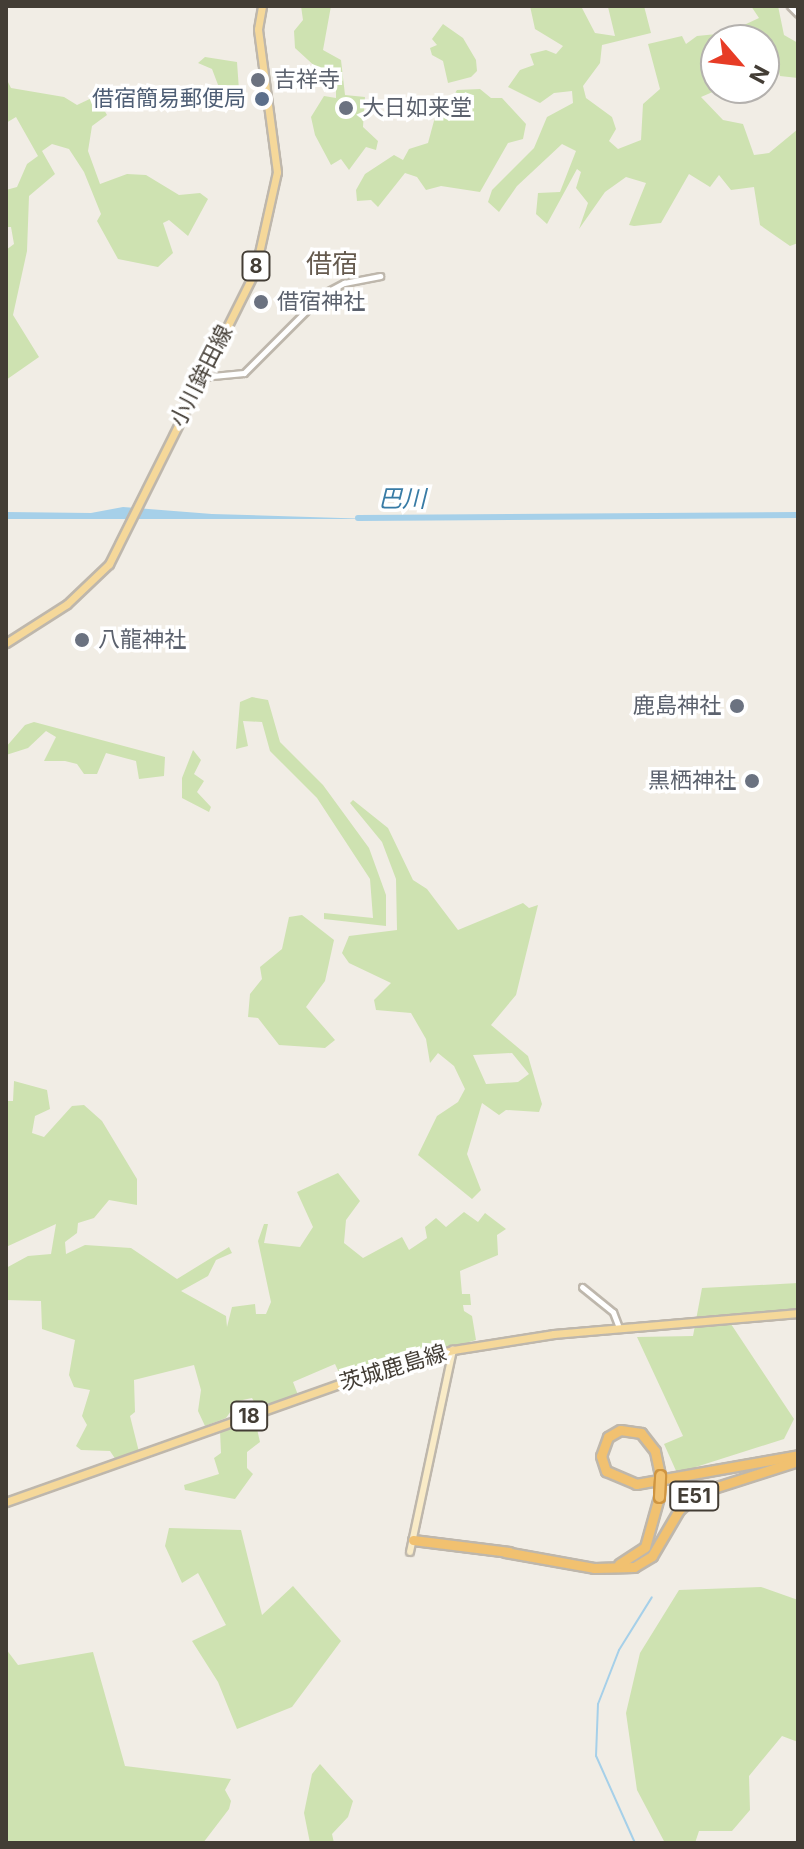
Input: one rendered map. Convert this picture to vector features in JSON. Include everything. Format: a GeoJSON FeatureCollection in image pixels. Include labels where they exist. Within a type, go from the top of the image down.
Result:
{"type":"FeatureCollection","features":[{"type":"Feature","properties":{"kind":"highway"},"geometry":{"type":"LineString","coordinates":[[413,1540],[505,1552],[628,1562],[649,1540],[659,1497],[660,1475],[655,1451],[641,1433],[620,1430],[608,1437],[601,1456],[606,1471],[636,1484],[772,1461],[798,1455]]}},
{"type":"Feature","properties":{"kind":"highway","name":"E51"},"geometry":{"type":"LineString","coordinates":[[505,1552],[621,1568],[652,1556],[679,1510],[698,1493],[798,1461]]}},
{"type":"Feature","properties":{"kind":"main road","name":"小川鉾田線"},"geometry":{"type":"LineString","coordinates":[[6,643],[97,579],[130,524],[199,376],[255,271],[276,189],[277,159],[258,29],[262,6]]}},
{"type":"Feature","properties":{"kind":"main road","name":"茨城鹿島線"},"geometry":{"type":"LineString","coordinates":[[6,1502],[362,1376],[453,1350],[619,1328],[798,1313]]}},
{"type":"Feature","properties":{"kind":"main road"},"geometry":{"type":"LineString","coordinates":[[410,1552],[453,1350]]}},
{"type":"Feature","properties":{"kind":"street"},"geometry":{"type":"LineString","coordinates":[[790,6],[798,14]]}},
{"type":"Feature","properties":{"kind":"street"},"geometry":{"type":"LineString","coordinates":[[199,376],[221,379],[244,373],[323,294],[359,278],[380,276]]}},
{"type":"Feature","properties":{"kind":"street"},"geometry":{"type":"LineString","coordinates":[[582,1287],[613,1312],[619,1328]]}},
{"type":"Feature","properties":{"kind":"green space"},"geometry":{"type":"Polygon","coordinates":[[[301,6],[331,6],[323,50],[341,60],[345,95],[365,97],[363,127],[378,141],[376,150],[366,147],[349,170],[341,159],[331,165],[315,135],[311,117],[324,96],[336,98],[336,87],[333,75],[319,70],[295,48],[294,31],[303,20],[301,6]]]}},
{"type":"Feature","properties":{"kind":"green space"},"geometry":{"type":"Polygon","coordinates":[[[530,6],[582,8],[595,33],[615,36],[608,7],[644,6],[651,33],[602,45],[600,63],[583,86],[586,98],[612,117],[616,129],[609,141],[618,149],[641,140],[643,104],[660,89],[648,44],[682,36],[686,44],[700,36],[700,104],[708,104],[723,120],[743,124],[754,155],[769,153],[798,129],[798,243],[790,246],[760,225],[754,187],[731,190],[719,175],[710,187],[689,174],[661,223],[634,226],[629,225],[646,183],[626,177],[605,192],[579,229],[588,203],[576,188],[581,172],[577,169],[547,224],[536,214],[538,193],[560,192],[576,151],[562,144],[517,186],[499,212],[488,202],[492,190],[534,148],[547,117],[573,103],[572,91],[554,93],[540,103],[508,87],[520,70],[534,65],[530,54],[546,50],[556,54],[563,46],[535,29],[530,6]]]}},
{"type":"Feature","properties":{"kind":"green space"},"geometry":{"type":"Polygon","coordinates":[[[751,6],[778,6],[784,35],[798,43],[798,78],[780,76],[780,24],[746,24],[759,18],[751,6]]]}},
{"type":"Feature","properties":{"kind":"green space"},"geometry":{"type":"Polygon","coordinates":[[[443,24],[463,38],[476,60],[477,71],[471,77],[448,83],[443,61],[432,55],[430,48],[437,45],[432,39],[443,24]]]}},
{"type":"Feature","properties":{"kind":"green space"},"geometry":{"type":"Polygon","coordinates":[[[205,57],[237,62],[239,90],[223,98],[212,69],[198,63],[205,57]]]}},
{"type":"Feature","properties":{"kind":"green space"},"geometry":{"type":"Polygon","coordinates":[[[6,78],[11,88],[64,97],[77,105],[96,96],[107,115],[92,126],[88,151],[100,184],[127,174],[146,175],[179,195],[200,193],[208,199],[188,236],[169,220],[163,223],[173,253],[158,267],[118,259],[97,221],[101,214],[84,172],[69,149],[52,144],[42,151],[55,174],[29,196],[27,251],[13,315],[39,357],[6,380],[6,250],[14,244],[11,227],[6,227],[6,190],[17,187],[27,164],[38,156],[16,117],[6,123],[6,78]]]}},
{"type":"Feature","properties":{"kind":"green space"},"geometry":{"type":"Polygon","coordinates":[[[480,89],[491,98],[502,98],[526,124],[523,139],[508,143],[480,192],[441,186],[426,190],[417,177],[405,173],[378,207],[371,200],[357,201],[356,190],[365,174],[394,155],[403,160],[409,149],[428,143],[438,106],[445,108],[457,90],[480,89]]]}},
{"type":"Feature","properties":{"kind":"green space"},"geometry":{"type":"Polygon","coordinates":[[[252,697],[268,700],[280,742],[323,785],[369,848],[386,895],[386,926],[324,919],[324,913],[373,918],[370,879],[317,798],[270,751],[262,722],[243,721],[248,746],[236,749],[240,702],[252,697]]]}},
{"type":"Feature","properties":{"kind":"green space"},"geometry":{"type":"Polygon","coordinates":[[[34,722],[165,757],[164,776],[139,779],[136,761],[106,753],[97,774],[84,774],[77,764],[65,761],[44,761],[56,737],[46,731],[28,748],[6,755],[6,747],[25,725],[34,722]]]}},
{"type":"Feature","properties":{"kind":"green space"},"geometry":{"type":"Polygon","coordinates":[[[193,750],[201,760],[194,774],[204,781],[197,792],[211,807],[209,812],[182,798],[182,778],[193,750]]]}},
{"type":"Feature","properties":{"kind":"green space"},"geometry":{"type":"Polygon","coordinates":[[[353,800],[388,828],[413,880],[427,889],[458,930],[523,903],[529,908],[538,905],[516,995],[491,1025],[528,1056],[542,1104],[539,1112],[506,1110],[499,1115],[482,1103],[467,1154],[481,1190],[472,1199],[418,1155],[437,1116],[458,1102],[465,1089],[454,1066],[438,1053],[430,1063],[426,1039],[411,1013],[376,1010],[374,1000],[391,983],[349,963],[342,953],[349,936],[397,930],[396,879],[382,842],[350,803],[353,800]],[[512,1053],[473,1055],[486,1084],[518,1082],[529,1074],[512,1053]]]}},
{"type":"Feature","properties":{"kind":"green space"},"geometry":{"type":"Polygon","coordinates":[[[302,915],[334,940],[325,981],[306,1007],[335,1040],[325,1048],[279,1045],[258,1018],[248,1017],[250,994],[262,979],[260,967],[282,949],[289,917],[302,915]]]}},
{"type":"Feature","properties":{"kind":"green space"},"geometry":{"type":"Polygon","coordinates":[[[14,1081],[47,1090],[50,1109],[35,1116],[32,1133],[44,1137],[72,1106],[84,1105],[102,1121],[137,1179],[137,1205],[109,1200],[94,1218],[78,1223],[77,1233],[65,1242],[66,1254],[85,1245],[131,1248],[177,1279],[229,1247],[232,1253],[216,1260],[208,1276],[181,1291],[226,1316],[227,1327],[232,1307],[255,1304],[256,1314],[266,1314],[271,1302],[258,1241],[264,1224],[268,1224],[264,1243],[300,1247],[313,1227],[297,1192],[338,1173],[360,1201],[346,1220],[344,1243],[363,1258],[402,1237],[409,1250],[427,1238],[425,1227],[436,1218],[446,1227],[464,1212],[478,1222],[485,1213],[506,1229],[497,1235],[498,1255],[460,1271],[462,1294],[470,1294],[471,1305],[463,1305],[464,1311],[472,1316],[476,1340],[342,1379],[335,1364],[293,1382],[298,1395],[258,1409],[252,1398],[238,1401],[226,1418],[205,1426],[198,1411],[201,1390],[194,1365],[134,1380],[135,1412],[130,1416],[139,1452],[116,1460],[110,1451],[81,1450],[76,1446],[87,1425],[82,1416],[90,1390],[74,1387],[69,1375],[75,1340],[42,1329],[41,1301],[6,1300],[6,1268],[28,1256],[51,1254],[56,1224],[6,1247],[6,1101],[13,1101],[14,1081]]]}},
{"type":"Feature","properties":{"kind":"green space"},"geometry":{"type":"Polygon","coordinates":[[[798,1283],[798,1310],[727,1318],[794,1419],[784,1439],[677,1473],[664,1444],[683,1436],[637,1337],[693,1336],[702,1288],[798,1283]]]}},
{"type":"Feature","properties":{"kind":"green space"},"geometry":{"type":"Polygon","coordinates":[[[255,1420],[260,1442],[247,1452],[247,1468],[253,1474],[235,1499],[185,1490],[184,1485],[219,1474],[214,1458],[221,1453],[220,1431],[255,1420]]]}},
{"type":"Feature","properties":{"kind":"green space"},"geometry":{"type":"Polygon","coordinates":[[[169,1528],[241,1530],[262,1615],[293,1586],[341,1641],[292,1707],[237,1729],[218,1682],[192,1641],[226,1625],[198,1573],[182,1583],[165,1546],[169,1528]]]}},
{"type":"Feature","properties":{"kind":"green space"},"geometry":{"type":"Polygon","coordinates":[[[761,1587],[798,1600],[798,1742],[782,1736],[749,1776],[750,1810],[732,1831],[699,1831],[695,1843],[665,1843],[637,1790],[626,1713],[640,1653],[679,1590],[761,1587]]]}},
{"type":"Feature","properties":{"kind":"green space"},"geometry":{"type":"Polygon","coordinates":[[[6,1649],[18,1665],[93,1652],[125,1766],[231,1779],[225,1790],[231,1801],[229,1809],[203,1843],[6,1843],[6,1649]]]}},
{"type":"Feature","properties":{"kind":"green space"},"geometry":{"type":"Polygon","coordinates":[[[320,1764],[353,1801],[348,1817],[332,1834],[334,1843],[310,1843],[304,1813],[312,1774],[320,1764]]]}},
{"type":"Feature","properties":{"kind":"water"},"geometry":{"type":"Polygon","coordinates":[[[123,507],[212,514],[373,519],[6,519],[6,512],[91,513],[123,507]]]}},
{"type":"Feature","properties":{"kind":"waterway","name":"巴川"},"geometry":{"type":"LineString","coordinates":[[358,518],[798,515]]}},
{"type":"Feature","properties":{"kind":"waterway"},"geometry":{"type":"LineString","coordinates":[[635,1843],[596,1756],[598,1704],[619,1650],[652,1597]]}},
{"type":"Feature","properties":{"kind":"place","name":"吉祥寺"},"geometry":{"type":"Point","coordinates":[258,80]}},
{"type":"Feature","properties":{"kind":"place","name":"借宿簡易郵便局"},"geometry":{"type":"Point","coordinates":[262,99]}},
{"type":"Feature","properties":{"kind":"place","name":"大日如来堂"},"geometry":{"type":"Point","coordinates":[346,108]}},
{"type":"Feature","properties":{"kind":"place","name":"借宿神社"},"geometry":{"type":"Point","coordinates":[261,302]}},
{"type":"Feature","properties":{"kind":"place","name":"八龍神社"},"geometry":{"type":"Point","coordinates":[82,640]}},
{"type":"Feature","properties":{"kind":"place","name":"鹿島神社"},"geometry":{"type":"Point","coordinates":[737,706]}},
{"type":"Feature","properties":{"kind":"place","name":"黒栖神社"},"geometry":{"type":"Point","coordinates":[752,781]}},
{"type":"Feature","properties":{"kind":"district","name":"借宿"},"geometry":{"type":"Point","coordinates":[332,264]}}]}
